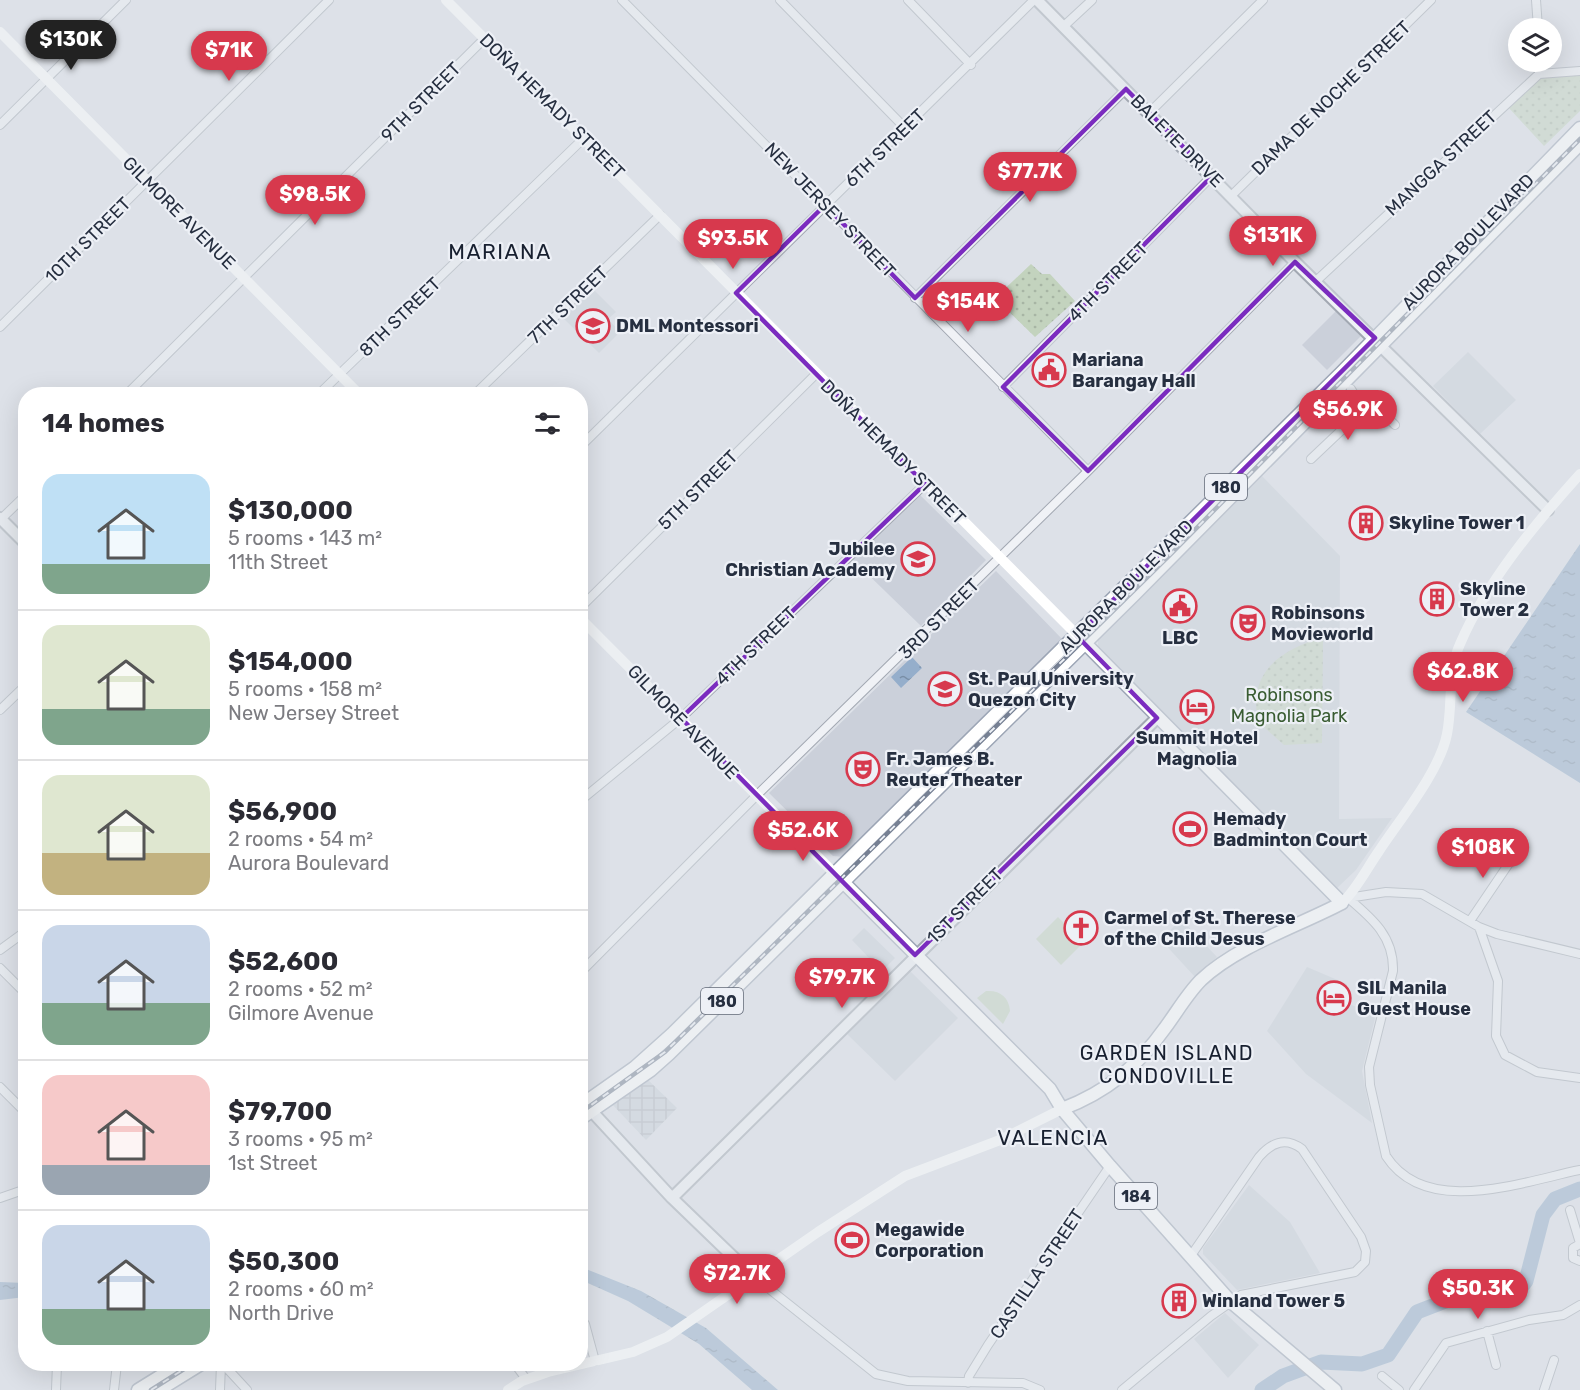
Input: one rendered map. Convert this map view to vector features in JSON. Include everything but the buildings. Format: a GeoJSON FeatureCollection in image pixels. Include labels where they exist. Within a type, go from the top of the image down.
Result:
{"type":"FeatureCollection","features":[{"type":"Feature","properties":{"kind":"main road","name":"DOÑA HEMADY STREET"},"geometry":{"type":"LineString","coordinates":[[446,0],[1157,718],[1345,900]]}},
{"type":"Feature","properties":{"kind":"main road","name":"GILMORE AVENUE"},"geometry":{"type":"LineString","coordinates":[[0,32],[352,387]]}},
{"type":"Feature","properties":{"kind":"main road","name":"AURORA BOULEVARD"},"geometry":{"type":"LineString","coordinates":[[1081,639],[1348,387],[1378,342],[1580,128]]}},
{"type":"Feature","properties":{"kind":"main road","name":"AURORA BOULEVARD"},"geometry":{"type":"LineString","coordinates":[[588,1102],[659,1046],[839,878],[1580,144]]}},
{"type":"Feature","properties":{"kind":"main road"},"geometry":{"type":"LineString","coordinates":[[588,1362],[642,1349],[667,1337],[753,1276],[905,1176],[1000,1140],[1103,1090],[1137,1063],[1201,981],[1221,966],[1345,900],[1409,809],[1442,753],[1448,733],[1452,674],[1459,646],[1480,605],[1548,510],[1580,474]]}},
{"type":"Feature","properties":{"kind":"main road","name":"GILMORE AVENUE"},"geometry":{"type":"LineString","coordinates":[[588,626],[1050,1089],[1062,1109]]}},
{"type":"Feature","properties":{"kind":"main road","name":"184"},"geometry":{"type":"LineString","coordinates":[[1062,1109],[1231,1302],[1330,1386]]}},
{"type":"Feature","properties":{"kind":"main road"},"geometry":{"type":"LineString","coordinates":[[138,1390],[169,1371]]}},
{"type":"Feature","properties":{"kind":"main road"},"geometry":{"type":"LineString","coordinates":[[159,1390],[190,1371]]}},
{"type":"Feature","properties":{"kind":"main road"},"geometry":{"type":"LineString","coordinates":[[508,1390],[526,1379],[548,1371]]}},
{"type":"Feature","properties":{"kind":"street"},"geometry":{"type":"LineString","coordinates":[[0,125],[126,0]]}},
{"type":"Feature","properties":{"kind":"street","name":"10TH STREET"},"geometry":{"type":"LineString","coordinates":[[0,327],[329,0]]}},
{"type":"Feature","properties":{"kind":"street","name":"NEW JERSEY STREET"},"geometry":{"type":"LineString","coordinates":[[622,0],[1088,471]]}},
{"type":"Feature","properties":{"kind":"street"},"geometry":{"type":"LineString","coordinates":[[780,0],[906,129]]}},
{"type":"Feature","properties":{"kind":"street"},"geometry":{"type":"LineString","coordinates":[[908,0],[971,65]]}},
{"type":"Feature","properties":{"kind":"street","name":"6TH STREET"},"geometry":{"type":"LineString","coordinates":[[588,439],[1036,0]]}},
{"type":"Feature","properties":{"kind":"street","name":"BALETE DRIVE"},"geometry":{"type":"LineString","coordinates":[[1036,0],[1315,282],[1548,510]]}},
{"type":"Feature","properties":{"kind":"street"},"geometry":{"type":"LineString","coordinates":[[1064,26],[1092,0]]}},
{"type":"Feature","properties":{"kind":"street"},"geometry":{"type":"LineString","coordinates":[[1149,113],[1263,0]]}},
{"type":"Feature","properties":{"kind":"street","name":"DAMA DE NOCHE STREET"},"geometry":{"type":"LineString","coordinates":[[1231,196],[1431,0]]}},
{"type":"Feature","properties":{"kind":"street"},"geometry":{"type":"LineString","coordinates":[[1536,0],[1537,18]]}},
{"type":"Feature","properties":{"kind":"street","name":"9TH STREET"},"geometry":{"type":"LineString","coordinates":[[134,387],[485,38]]}},
{"type":"Feature","properties":{"kind":"street"},"geometry":{"type":"LineString","coordinates":[[1539,74],[1580,71]]}},
{"type":"Feature","properties":{"kind":"street","name":"MANGGA STREET"},"geometry":{"type":"LineString","coordinates":[[1315,282],[1539,74]]}},
{"type":"Feature","properties":{"kind":"street"},"geometry":{"type":"LineString","coordinates":[[915,298],[1126,89]]}},
{"type":"Feature","properties":{"kind":"street","name":"8TH STREET"},"geometry":{"type":"LineString","coordinates":[[326,387],[584,138]]}},
{"type":"Feature","properties":{"kind":"street","name":"4TH STREET"},"geometry":{"type":"LineString","coordinates":[[1003,387],[1212,176]]}},
{"type":"Feature","properties":{"kind":"street","name":"7TH STREET"},"geometry":{"type":"LineString","coordinates":[[482,387],[660,214]]}},
{"type":"Feature","properties":{"kind":"street","name":"3RD STREET"},"geometry":{"type":"LineString","coordinates":[[588,965],[756,796],[1088,471],[1295,262]]}},
{"type":"Feature","properties":{"kind":"street","name":"5TH STREET"},"geometry":{"type":"LineString","coordinates":[[588,600],[816,374]]}},
{"type":"Feature","properties":{"kind":"street"},"geometry":{"type":"LineString","coordinates":[[1348,387],[1360,394],[1360,398],[1368,405],[1376,406],[1395,425]]}},
{"type":"Feature","properties":{"kind":"street"},"geometry":{"type":"LineString","coordinates":[[1311,459],[1368,405]]}},
{"type":"Feature","properties":{"kind":"street","name":"4TH STREET"},"geometry":{"type":"LineString","coordinates":[[588,794],[681,718],[925,484]]}},
{"type":"Feature","properties":{"kind":"street"},"geometry":{"type":"LineString","coordinates":[[18,502],[0,519],[18,536]]}},
{"type":"Feature","properties":{"kind":"street"},"geometry":{"type":"LineString","coordinates":[[0,710],[18,693]]}},
{"type":"Feature","properties":{"kind":"street","name":"1ST STREET"},"geometry":{"type":"LineString","coordinates":[[672,1198],[1157,718]]}},
{"type":"Feature","properties":{"kind":"street"},"geometry":{"type":"LineString","coordinates":[[1470,921],[1518,850]]}},
{"type":"Feature","properties":{"kind":"street"},"geometry":{"type":"LineString","coordinates":[[1345,900],[1386,892],[1422,894],[1479,927],[1497,934],[1580,954]]}},
{"type":"Feature","properties":{"kind":"street"},"geometry":{"type":"LineString","coordinates":[[1345,900],[1383,931],[1394,957],[1394,971],[1370,1067],[1370,1085],[1386,1156],[1391,1164],[1414,1184],[1430,1188],[1477,1191],[1580,1170]]}},
{"type":"Feature","properties":{"kind":"street"},"geometry":{"type":"LineString","coordinates":[[1479,927],[1498,981],[1496,1036],[1504,1055],[1537,1072],[1580,1078]]}},
{"type":"Feature","properties":{"kind":"street"},"geometry":{"type":"LineString","coordinates":[[0,950],[18,937]]}},
{"type":"Feature","properties":{"kind":"street"},"geometry":{"type":"LineString","coordinates":[[0,968],[18,986]]}},
{"type":"Feature","properties":{"kind":"street"},"geometry":{"type":"LineString","coordinates":[[0,1087],[18,1105]]}},
{"type":"Feature","properties":{"kind":"street"},"geometry":{"type":"LineString","coordinates":[[588,1109],[672,1198],[753,1276],[876,1374],[908,1381],[1023,1383],[1040,1390]]}},
{"type":"Feature","properties":{"kind":"street"},"geometry":{"type":"LineString","coordinates":[[1122,1390],[1241,1295],[1356,1272],[1365,1262],[1366,1251],[1361,1237],[1302,1149],[1293,1143],[1283,1141],[1266,1149],[1191,1257]]}},
{"type":"Feature","properties":{"kind":"street","name":"CASTILLA STREET"},"geometry":{"type":"LineString","coordinates":[[968,1383],[969,1376],[988,1345],[1110,1166]]}},
{"type":"Feature","properties":{"kind":"street"},"geometry":{"type":"LineString","coordinates":[[1,1196],[18,1191]]}},
{"type":"Feature","properties":{"kind":"street"},"geometry":{"type":"LineString","coordinates":[[1570,1210],[1580,1244],[1573,1248],[1571,1254],[1580,1261]]}},
{"type":"Feature","properties":{"kind":"street"},"geometry":{"type":"LineString","coordinates":[[1413,1389],[1446,1343],[1529,1320],[1563,1315],[1580,1305]]}},
{"type":"Feature","properties":{"kind":"street"},"geometry":{"type":"LineString","coordinates":[[1487,1331],[1496,1365]]}},
{"type":"Feature","properties":{"kind":"street"},"geometry":{"type":"LineString","coordinates":[[588,1335],[595,1361]]}},
{"type":"Feature","properties":{"kind":"street"},"geometry":{"type":"LineString","coordinates":[[1544,1390],[1554,1360]]}},
{"type":"Feature","properties":{"kind":"street"},"geometry":{"type":"LineString","coordinates":[[56,1390],[57,1371]]}},
{"type":"Feature","properties":{"kind":"street"},"geometry":{"type":"LineString","coordinates":[[114,1390],[116,1371]]}},
{"type":"Feature","properties":{"kind":"street"},"geometry":{"type":"LineString","coordinates":[[220,1390],[222,1371]]}},
{"type":"Feature","properties":{"kind":"street"},"geometry":{"type":"LineString","coordinates":[[229,1371],[247,1390]]}},
{"type":"Feature","properties":{"kind":"street"},"geometry":{"type":"LineString","coordinates":[[520,1371],[526,1379]]}},
{"type":"Feature","properties":{"kind":"street"},"geometry":{"type":"LineString","coordinates":[[222,1375],[237,1379]]}},
{"type":"Feature","properties":{"kind":"street"},"geometry":{"type":"LineString","coordinates":[[1382,1376],[1400,1390]]}},
{"type":"Feature","properties":{"kind":"highlighted area"},"geometry":{"type":"Polygon","coordinates":[[[1126,89],[1212,176],[1003,387],[1088,471],[1295,262],[1375,338],[1077,636],[1157,718],[915,955],[681,718],[925,484],[736,293],[825,205],[915,298],[1126,89]]]}},
{"type":"Feature","properties":{"kind":"shaded area","name":"DML Montessori"},"geometry":{"type":"Polygon","coordinates":[[[593,289],[616,312],[608,319],[620,332],[599,353],[563,318],[593,289]]]}},
{"type":"Feature","properties":{"kind":"shaded area"},"geometry":{"type":"Polygon","coordinates":[[[1336,311],[1361,336],[1327,370],[1302,345],[1336,311]]]}},
{"type":"Feature","properties":{"kind":"shaded area"},"geometry":{"type":"Polygon","coordinates":[[[1468,352],[1516,400],[1480,434],[1433,386],[1468,352]]]}},
{"type":"Feature","properties":{"kind":"shaded area"},"geometry":{"type":"Polygon","coordinates":[[[1262,476],[1340,556],[1339,819],[1392,818],[1356,870],[1336,889],[1098,650],[1098,639],[1262,476]]]}},
{"type":"Feature","properties":{"kind":"shaded area","name":"Jubilee Christian Academy"},"geometry":{"type":"Polygon","coordinates":[[[919,494],[986,560],[921,626],[851,558],[919,494]]]}},
{"type":"Feature","properties":{"kind":"shaded area","name":"St. Paul University Quezon City"},"geometry":{"type":"Polygon","coordinates":[[[996,571],[1063,640],[863,840],[860,838],[855,842],[856,844],[845,857],[833,856],[769,793],[996,571]]]}},
{"type":"Feature","properties":{"kind":"shaded area"},"geometry":{"type":"Polygon","coordinates":[[[1181,919],[1217,957],[1195,977],[1161,940],[1181,919]]]}},
{"type":"Feature","properties":{"kind":"shaded area"},"geometry":{"type":"Polygon","coordinates":[[[864,928],[895,958],[874,979],[862,968],[870,959],[852,940],[864,928]]]}},
{"type":"Feature","properties":{"kind":"shaded area"},"geometry":{"type":"Polygon","coordinates":[[[1307,967],[1347,984],[1343,1002],[1376,1014],[1362,1071],[1372,1123],[1306,1074],[1267,1031],[1307,967]]]}},
{"type":"Feature","properties":{"kind":"shaded area"},"geometry":{"type":"Polygon","coordinates":[[[910,971],[958,1018],[895,1081],[847,1034],[910,971]]]}},
{"type":"Feature","properties":{"kind":"shaded area"},"geometry":{"type":"Polygon","coordinates":[[[645,1077],[677,1108],[646,1140],[610,1102],[645,1077]]]}},
{"type":"Feature","properties":{"kind":"shaded area"},"geometry":{"type":"Polygon","coordinates":[[[1249,1185],[1290,1222],[1320,1273],[1237,1290],[1203,1254],[1203,1248],[1249,1185]]]}},
{"type":"Feature","properties":{"kind":"shaded area"},"geometry":{"type":"Polygon","coordinates":[[[1225,1313],[1259,1345],[1228,1378],[1194,1339],[1225,1313]]]}},
{"type":"Feature","properties":{"kind":"green space"},"geometry":{"type":"Polygon","coordinates":[[[1580,75],[1580,111],[1544,146],[1508,107],[1541,78],[1580,75]]]}},
{"type":"Feature","properties":{"kind":"green space"},"geometry":{"type":"Polygon","coordinates":[[[1031,264],[1042,274],[1050,274],[1075,301],[1035,337],[995,298],[1031,264]]]}},
{"type":"Feature","properties":{"kind":"green space","name":"Robinsons Magnolia Park"},"geometry":{"type":"Polygon","coordinates":[[[1323,637],[1322,743],[1284,745],[1257,721],[1256,695],[1261,681],[1266,671],[1282,655],[1323,637]]]}},
{"type":"Feature","properties":{"kind":"green space"},"geometry":{"type":"Polygon","coordinates":[[[1058,917],[1083,943],[1061,965],[1036,939],[1058,917]]]}},
{"type":"Feature","properties":{"kind":"green space"},"geometry":{"type":"Polygon","coordinates":[[[986,991],[999,993],[1006,998],[1010,1011],[1003,1024],[977,998],[986,991]]]}},
{"type":"Feature","properties":{"kind":"water"},"geometry":{"type":"Polygon","coordinates":[[[1580,544],[1580,783],[1466,712],[1580,544]]]}},
{"type":"Feature","properties":{"kind":"water"},"geometry":{"type":"Polygon","coordinates":[[[912,657],[922,668],[901,688],[891,677],[912,657]]]}},
{"type":"Feature","properties":{"kind":"water"},"geometry":{"type":"Polygon","coordinates":[[[588,1270],[641,1291],[706,1328],[778,1390],[752,1390],[699,1344],[628,1301],[588,1283],[588,1270]]]}},
{"type":"Feature","properties":{"kind":"water"},"geometry":{"type":"Polygon","coordinates":[[[0,1282],[18,1283],[18,1298],[0,1300],[0,1282]]]}},
{"type":"Feature","properties":{"kind":"waterway"},"geometry":{"type":"LineString","coordinates":[[1262,1390],[1283,1376],[1321,1362],[1362,1364],[1388,1355],[1417,1312],[1466,1293],[1499,1299],[1515,1295],[1526,1281],[1543,1215],[1555,1199],[1580,1189]]}},
{"type":"Feature","properties":{"kind":"railway"},"geometry":{"type":"LineString","coordinates":[[588,1107],[665,1052],[1171,554],[1580,139]]}},
{"type":"Feature","properties":{"kind":"railway"},"geometry":{"type":"LineString","coordinates":[[151,1390],[181,1371]]}},
{"type":"Feature","properties":{"kind":"place","name":"DML Montessori"},"geometry":{"type":"Point","coordinates":[593,326]}},
{"type":"Feature","properties":{"kind":"place","name":"Mariana Barangay Hall"},"geometry":{"type":"Point","coordinates":[1049,370]}},
{"type":"Feature","properties":{"kind":"place","name":"Skyline Tower 1"},"geometry":{"type":"Point","coordinates":[1366,523]}},
{"type":"Feature","properties":{"kind":"place","name":"Jubilee Christian Academy"},"geometry":{"type":"Point","coordinates":[918,559]}},
{"type":"Feature","properties":{"kind":"place","name":"Skyline Tower 2"},"geometry":{"type":"Point","coordinates":[1437,599]}},
{"type":"Feature","properties":{"kind":"place","name":"LBC"},"geometry":{"type":"Point","coordinates":[1180,606]}},
{"type":"Feature","properties":{"kind":"place","name":"Robinsons Movieworld"},"geometry":{"type":"Point","coordinates":[1248,623]}},
{"type":"Feature","properties":{"kind":"place","name":"St. Paul University Quezon City"},"geometry":{"type":"Point","coordinates":[945,689]}},
{"type":"Feature","properties":{"kind":"place","name":"Summit Hotel Magnolia"},"geometry":{"type":"Point","coordinates":[1197,707]}},
{"type":"Feature","properties":{"kind":"place","name":"Fr. James B. Reuter Theater"},"geometry":{"type":"Point","coordinates":[863,769]}},
{"type":"Feature","properties":{"kind":"place","name":"Hemady Badminton Court"},"geometry":{"type":"Point","coordinates":[1190,829]}},
{"type":"Feature","properties":{"kind":"place","name":"Carmel of St. Therese of the Child Jesus"},"geometry":{"type":"Point","coordinates":[1081,928]}},
{"type":"Feature","properties":{"kind":"place","name":"SIL Manila Guest House"},"geometry":{"type":"Point","coordinates":[1334,998]}},
{"type":"Feature","properties":{"kind":"place","name":"Megawide Corporation"},"geometry":{"type":"Point","coordinates":[852,1240]}},
{"type":"Feature","properties":{"kind":"place","name":"Winland Tower 5"},"geometry":{"type":"Point","coordinates":[1179,1301]}},
{"type":"Feature","properties":{"kind":"district","name":"MARIANA"},"geometry":{"type":"Point","coordinates":[500,251]}},
{"type":"Feature","properties":{"kind":"district","name":"GARDEN ISLAND CONDOVILLE"},"geometry":{"type":"Point","coordinates":[1167,1064]}},
{"type":"Feature","properties":{"kind":"district","name":"VALENCIA"},"geometry":{"type":"Point","coordinates":[1053,1137]}}]}
